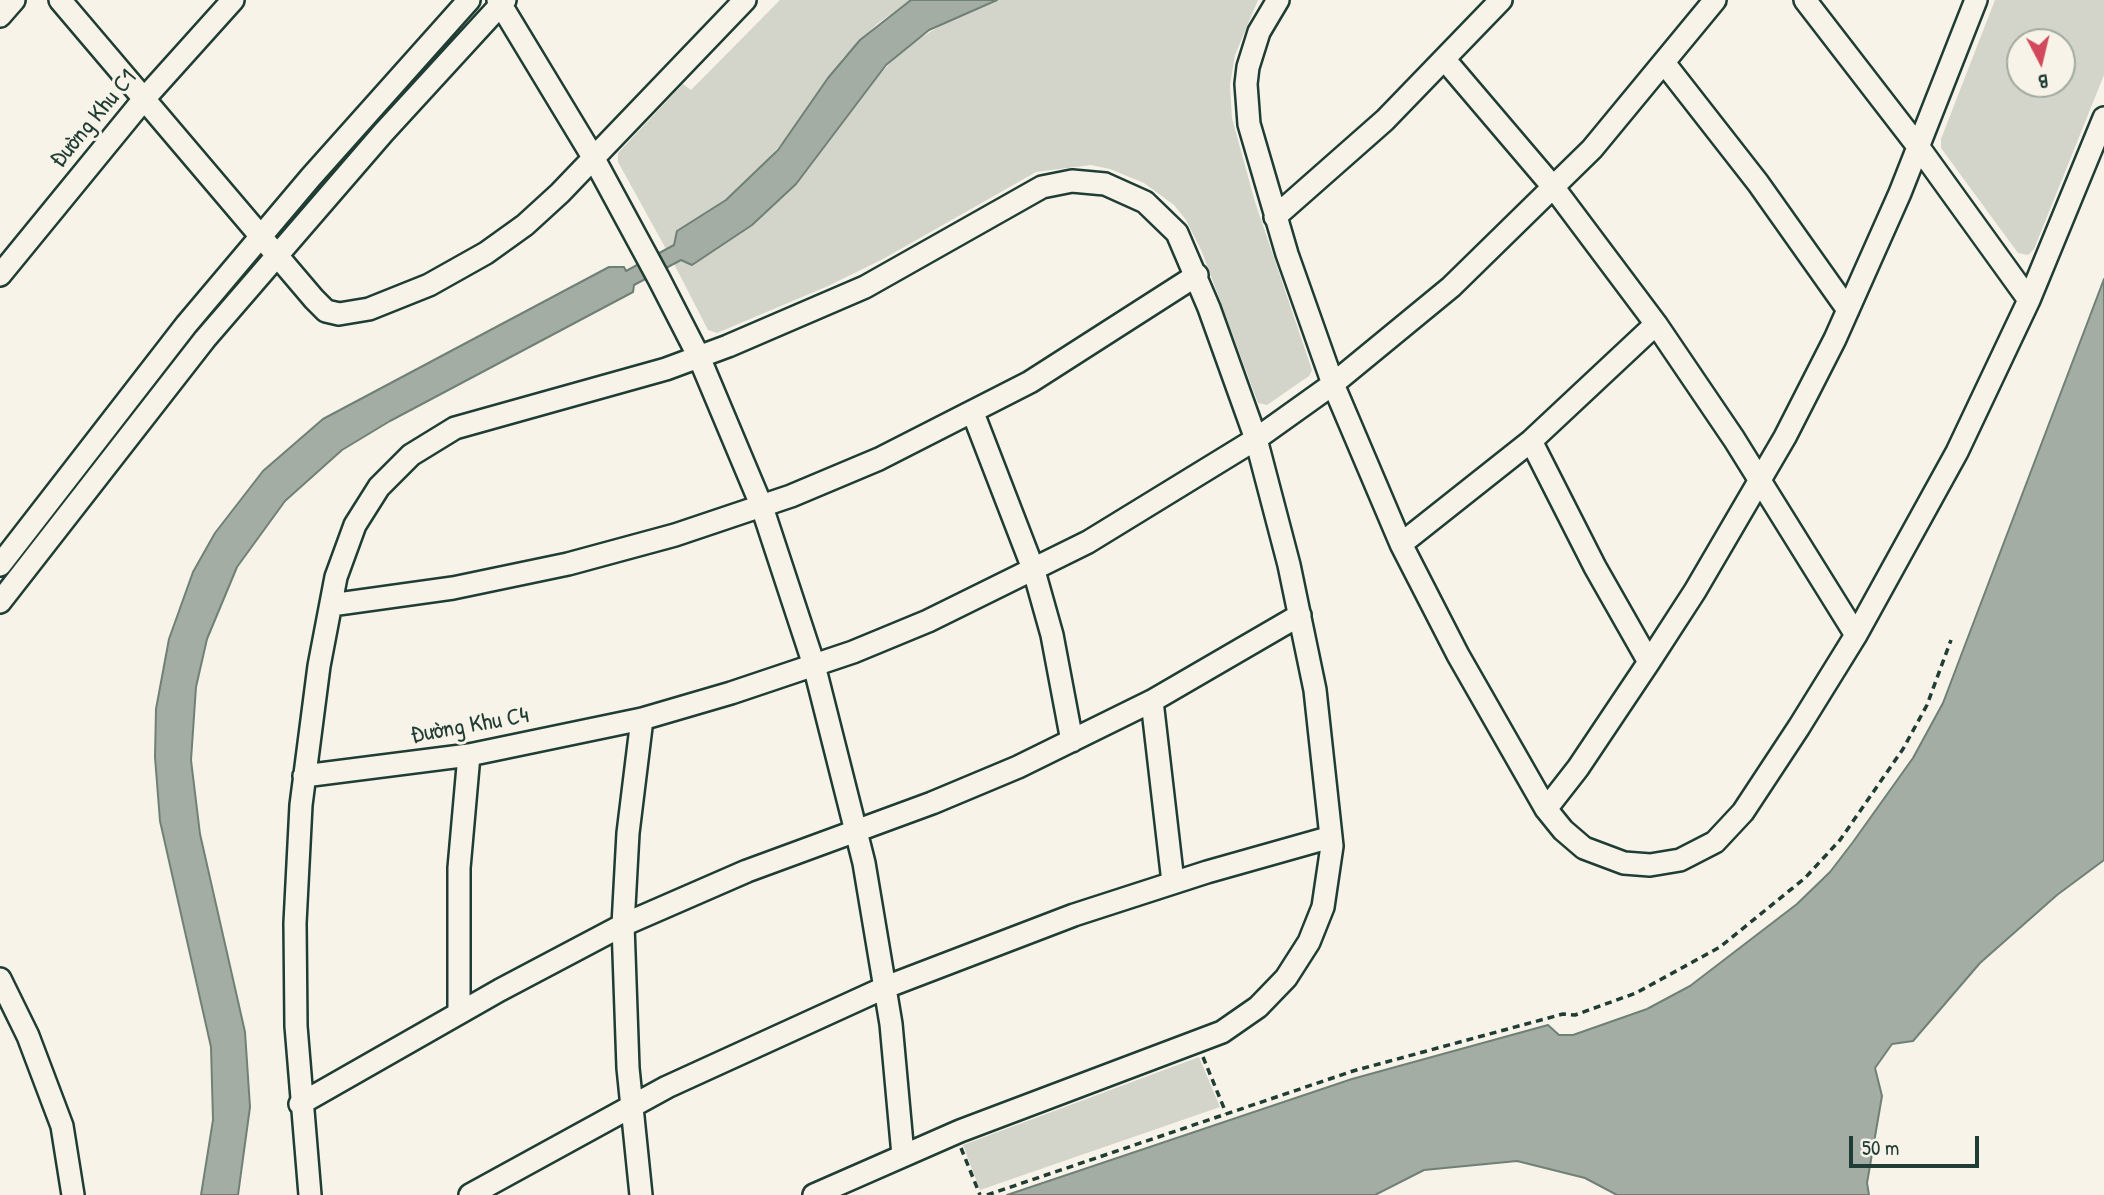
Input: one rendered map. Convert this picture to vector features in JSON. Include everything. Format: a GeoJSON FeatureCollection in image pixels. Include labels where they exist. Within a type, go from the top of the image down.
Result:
{"type":"FeatureCollection","features":[{"type":"Feature","properties":{"kind":"street"},"geometry":{"type":"LineString","coordinates":[[0,16],[13,0]]}},
{"type":"Feature","properties":{"kind":"street"},"geometry":{"type":"LineString","coordinates":[[60,0],[326,311],[339,314],[369,309],[429,285],[486,253],[548,205],[745,0]]}},
{"type":"Feature","properties":{"kind":"street","name":"Đường Khu C1"},"geometry":{"type":"LineString","coordinates":[[0,275],[144,99],[233,0]]}},
{"type":"Feature","properties":{"kind":"street"},"geometry":{"type":"LineString","coordinates":[[0,565],[133,391],[261,235],[469,0]]}},
{"type":"Feature","properties":{"kind":"street"},"geometry":{"type":"LineString","coordinates":[[1278,0],[1259,32],[1246,84],[1248,124],[1275,217],[1333,384],[1401,544],[1458,655],[1546,808],[1572,838],[1610,860],[1650,865],[1680,860],[1704,849],[1725,834],[1743,812],[1856,635],[1957,452],[2029,300],[2104,118]]}},
{"type":"Feature","properties":{"kind":"street"},"geometry":{"type":"LineString","coordinates":[[1275,217],[1385,120],[1501,0]]}},
{"type":"Feature","properties":{"kind":"street","name":"Đường Khu C4"},"geometry":{"type":"LineString","coordinates":[[304,776],[469,755],[642,719],[814,665],[928,621],[1034,571],[1141,511],[1256,439],[1333,384],[1451,287],[1554,188],[1665,64],[1715,0]]}},
{"type":"Feature","properties":{"kind":"street"},"geometry":{"type":"LineString","coordinates":[[1805,0],[1920,149],[2029,300]]}},
{"type":"Feature","properties":{"kind":"street"},"geometry":{"type":"LineString","coordinates":[[1546,808],[1578,768],[1649,662],[1760,481],[1848,310],[1920,149],[1976,0]]}},
{"type":"Feature","properties":{"kind":"street"},"geometry":{"type":"LineString","coordinates":[[0,602],[153,404],[277,254],[501,2],[593,157],[659,279],[699,357],[762,507],[814,665],[857,830],[886,987],[903,1155]]}},
{"type":"Feature","properties":{"kind":"street"},"geometry":{"type":"LineString","coordinates":[[1445,60],[1554,188],[1656,324],[1760,481],[1856,635]]}},
{"type":"Feature","properties":{"kind":"street"},"geometry":{"type":"LineString","coordinates":[[1665,64],[1742,162],[1848,310]]}},
{"type":"Feature","properties":{"kind":"street"},"geometry":{"type":"LineString","coordinates":[[310,1195],[300,1104],[295,935],[304,776],[331,605],[347,541],[369,500],[389,475],[425,445],[472,421],[624,381],[699,357],[865,287],[1028,194],[1056,183],[1105,184],[1145,202],[1177,233],[1197,275],[1256,439],[1300,615],[1318,712],[1331,837],[1327,891],[1313,934],[1286,978],[1248,1016],[1194,1045],[1069,1088],[903,1155],[814,1195]]}},
{"type":"Feature","properties":{"kind":"street"},"geometry":{"type":"LineString","coordinates":[[331,605],[453,588],[568,564],[675,535],[762,507],[879,459],[972,413],[1099,341],[1197,275]]}},
{"type":"Feature","properties":{"kind":"street"},"geometry":{"type":"LineString","coordinates":[[1401,544],[1531,440],[1656,324]]}},
{"type":"Feature","properties":{"kind":"street"},"geometry":{"type":"LineString","coordinates":[[972,413],[1034,571],[1052,635],[1072,741]]}},
{"type":"Feature","properties":{"kind":"street"},"geometry":{"type":"LineString","coordinates":[[1531,440],[1595,566],[1649,662]]}},
{"type":"Feature","properties":{"kind":"street"},"geometry":{"type":"LineString","coordinates":[[300,1104],[459,1013],[623,925],[717,883],[978,784],[1072,741],[1152,701],[1300,615]]}},
{"type":"Feature","properties":{"kind":"street"},"geometry":{"type":"LineString","coordinates":[[1152,701],[1173,883]]}},
{"type":"Feature","properties":{"kind":"street"},"geometry":{"type":"LineString","coordinates":[[641,1195],[631,1106],[623,925],[628,833],[642,719]]}},
{"type":"Feature","properties":{"kind":"street"},"geometry":{"type":"LineString","coordinates":[[459,1013],[459,868],[469,755]]}},
{"type":"Feature","properties":{"kind":"street"},"geometry":{"type":"LineString","coordinates":[[470,1195],[631,1106],[886,987],[1027,932],[1173,883],[1331,837]]}},
{"type":"Feature","properties":{"kind":"street"},"geometry":{"type":"LineString","coordinates":[[0,979],[28,1036],[62,1126],[73,1195]]}},
{"type":"Feature","properties":{"kind":"path"},"geometry":{"type":"LineString","coordinates":[[987,1195],[1353,1071],[1563,1014],[1575,1015],[1636,993],[1720,947],[1805,878],[1840,840],[1903,749],[1927,705],[1951,640]]}},
{"type":"Feature","properties":{"kind":"path"},"geometry":{"type":"LineString","coordinates":[[1201,1052],[1226,1114]]}},
{"type":"Feature","properties":{"kind":"path"},"geometry":{"type":"LineString","coordinates":[[959,1142],[980,1195]]}},
{"type":"Feature","properties":{"kind":"shaded area"},"geometry":{"type":"Polygon","coordinates":[[[780,0],[911,0],[877,24],[843,58],[797,126],[753,176],[726,200],[677,231],[674,245],[666,249],[618,162],[618,153],[683,84],[691,90],[780,0]]]}},
{"type":"Feature","properties":{"kind":"shaded area"},"geometry":{"type":"Polygon","coordinates":[[[911,0],[997,0],[929,30],[886,65],[796,184],[752,225],[692,265],[681,260],[634,285],[633,292],[390,421],[342,450],[285,501],[237,567],[207,639],[196,687],[191,760],[200,834],[245,1032],[250,1107],[238,1195],[201,1195],[213,1120],[211,1047],[160,821],[155,757],[156,709],[169,639],[193,572],[215,533],[263,471],[323,419],[609,267],[624,267],[626,271],[674,245],[677,231],[726,200],[778,150],[828,78],[860,40],[911,0]]]}},
{"type":"Feature","properties":{"kind":"shaded area"},"geometry":{"type":"Polygon","coordinates":[[[997,0],[1258,0],[1235,55],[1230,85],[1232,118],[1255,202],[1312,370],[1309,376],[1267,405],[1258,403],[1202,252],[1186,220],[1174,205],[1144,183],[1110,169],[1091,165],[1036,172],[883,259],[828,286],[717,333],[708,330],[674,264],[796,184],[868,86],[907,46],[955,17],[997,0]]]}},
{"type":"Feature","properties":{"kind":"shaded area"},"geometry":{"type":"Polygon","coordinates":[[[1995,0],[2104,0],[2104,75],[2034,249],[2028,255],[2018,253],[1941,148],[1941,139],[1995,0]]]}},
{"type":"Feature","properties":{"kind":"shaded area"},"geometry":{"type":"Polygon","coordinates":[[[2104,279],[2104,860],[2057,895],[1980,963],[1913,1041],[1892,1044],[1875,1068],[1882,1096],[1867,1183],[1869,1195],[1617,1195],[1585,1178],[1517,1161],[1424,1170],[1375,1195],[1007,1195],[1352,1079],[1548,1025],[1559,1035],[1573,1035],[1647,1009],[1690,986],[1797,904],[1830,872],[1853,842],[1913,758],[1943,703],[2104,279]]]}},
{"type":"Feature","properties":{"kind":"shaded area"},"geometry":{"type":"Polygon","coordinates":[[[1199,1057],[1220,1107],[980,1190],[963,1145],[1199,1057]]]}}]}
